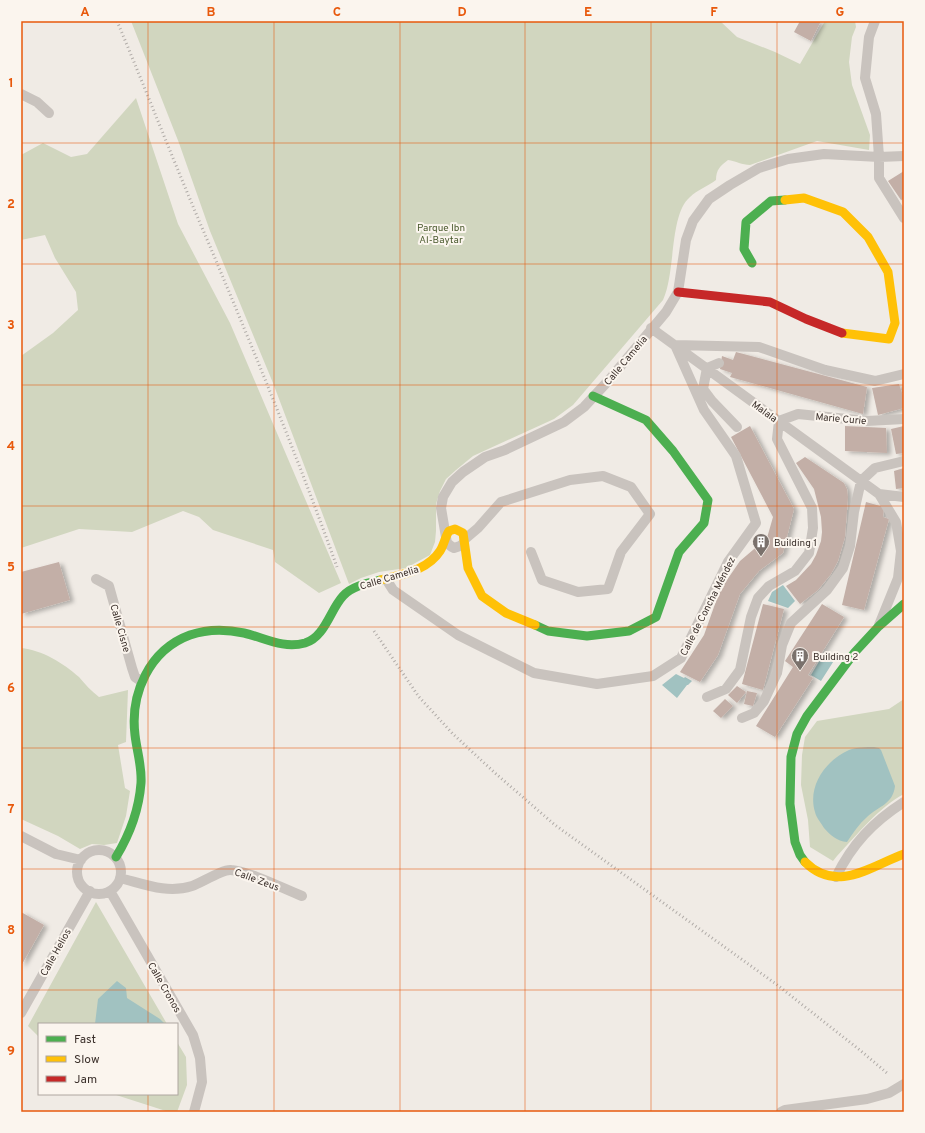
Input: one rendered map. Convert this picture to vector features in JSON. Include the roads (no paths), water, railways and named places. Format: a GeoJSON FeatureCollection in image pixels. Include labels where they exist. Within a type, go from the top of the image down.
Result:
{"type":"FeatureCollection","features":[{"type":"Feature","properties":{"kind":"street"},"geometry":{"type":"LineString","coordinates":[[875,21],[869,37],[865,78],[876,114],[879,178],[904,218]]}},
{"type":"Feature","properties":{"kind":"street"},"geometry":{"type":"LineString","coordinates":[[21,94],[37,102],[49,113]]}},
{"type":"Feature","properties":{"kind":"street","name":"Calle Camelia"},"geometry":{"type":"LineString","coordinates":[[141,681],[153,662],[164,650],[186,636],[215,629],[243,633],[269,642],[288,646],[308,642],[322,630],[343,596],[348,591],[357,586],[386,579],[429,565],[440,552],[446,537],[441,508],[443,497],[452,482],[485,457],[505,450],[564,422],[584,407],[609,380],[651,328],[666,312],[678,292],[686,240],[693,221],[709,199],[759,168],[788,159],[824,154],[879,157],[904,156]]}},
{"type":"Feature","properties":{"kind":"street"},"geometry":{"type":"LineString","coordinates":[[678,292],[770,302],[806,319],[843,333],[889,339],[895,323],[888,272],[868,237],[843,212],[804,198],[771,202],[746,222],[744,249],[752,262]]}},
{"type":"Feature","properties":{"kind":"street","name":"Malala"},"geometry":{"type":"LineString","coordinates":[[651,328],[879,494]]}},
{"type":"Feature","properties":{"kind":"street"},"geometry":{"type":"LineString","coordinates":[[675,345],[759,347],[825,370],[875,381],[904,374]]}},
{"type":"Feature","properties":{"kind":"street","name":"Calle de Concha Méndez"},"geometry":{"type":"LineString","coordinates":[[386,579],[393,590],[458,635],[534,673],[597,684],[653,676],[681,658],[728,562],[756,523],[736,456],[704,410],[675,345]]}},
{"type":"Feature","properties":{"kind":"street"},"geometry":{"type":"LineString","coordinates":[[719,363],[707,368],[703,389],[712,401],[737,427]]}},
{"type":"Feature","properties":{"kind":"street"},"geometry":{"type":"LineString","coordinates":[[465,539],[468,568],[482,596],[506,613],[548,631],[587,636],[629,631],[656,617],[679,552],[704,523],[708,500],[673,451],[646,420],[593,396]]}},
{"type":"Feature","properties":{"kind":"street","name":"Marie Curie"},"geometry":{"type":"LineString","coordinates":[[779,421],[798,414],[867,421],[904,419]]}},
{"type":"Feature","properties":{"kind":"street"},"geometry":{"type":"LineString","coordinates":[[706,697],[726,689],[740,670],[751,618],[758,598],[769,586],[795,571],[809,553],[813,528],[812,508],[777,439],[779,421]]}},
{"type":"Feature","properties":{"kind":"street"},"geometry":{"type":"LineString","coordinates":[[742,718],[754,714],[764,701],[777,673],[782,645],[792,623],[828,590],[843,568],[850,546],[854,512],[861,480],[875,468],[904,461]]}},
{"type":"Feature","properties":{"kind":"street"},"geometry":{"type":"LineString","coordinates":[[446,537],[449,545],[454,548],[460,546],[501,502],[570,480],[603,476],[631,487],[650,514],[621,552],[608,589],[578,592],[542,580],[531,552]]}},
{"type":"Feature","properties":{"kind":"street"},"geometry":{"type":"LineString","coordinates":[[879,494],[904,497]]}},
{"type":"Feature","properties":{"kind":"street"},"geometry":{"type":"LineString","coordinates":[[878,626],[898,578],[901,551],[896,522],[879,494]]}},
{"type":"Feature","properties":{"kind":"street","name":"Calle Cisne"},"geometry":{"type":"LineString","coordinates":[[96,578],[108,586],[132,668],[135,676],[141,681]]}},
{"type":"Feature","properties":{"kind":"street"},"geometry":{"type":"LineString","coordinates":[[904,604],[878,626],[842,669],[805,720],[797,735],[793,750],[790,807],[791,829],[797,850],[806,862],[827,876],[852,876],[868,871],[904,854]]}},
{"type":"Feature","properties":{"kind":"street"},"geometry":{"type":"LineString","coordinates":[[116,857],[130,833],[137,813],[141,770],[133,716],[135,697],[141,681]]}},
{"type":"Feature","properties":{"kind":"street"},"geometry":{"type":"LineString","coordinates":[[836,877],[845,859],[861,838],[885,814],[904,802]]}},
{"type":"Feature","properties":{"kind":"street"},"geometry":{"type":"LineString","coordinates":[[21,836],[56,854],[81,860]]}},
{"type":"Feature","properties":{"kind":"street"},"geometry":{"type":"LineString","coordinates":[[105,850],[116,857],[120,864],[120,878],[118,883],[110,891],[96,893],[84,887],[78,874],[78,866],[86,855],[92,851],[105,850]]}},
{"type":"Feature","properties":{"kind":"street","name":"Calle Zeus"},"geometry":{"type":"LineString","coordinates":[[120,878],[154,888],[173,890],[192,886],[229,869],[247,874],[302,896]]}},
{"type":"Feature","properties":{"kind":"street","name":"Calle Helios"},"geometry":{"type":"LineString","coordinates":[[21,1013],[90,891]]}},
{"type":"Feature","properties":{"kind":"street","name":"Calle Cronos"},"geometry":{"type":"LineString","coordinates":[[110,891],[193,1035],[200,1058],[202,1082],[194,1112]]}},
{"type":"Feature","properties":{"kind":"street"},"geometry":{"type":"LineString","coordinates":[[781,1112],[786,1110],[800,1110],[867,1099],[889,1093],[904,1084]]}},
{"type":"Feature","properties":{"kind":"water"},"geometry":{"type":"Polygon","coordinates":[[[783,585],[795,601],[788,608],[768,601],[772,592],[783,585]]]}},
{"type":"Feature","properties":{"kind":"water"},"geometry":{"type":"Polygon","coordinates":[[[824,653],[835,659],[821,681],[811,675],[824,653]]]}},
{"type":"Feature","properties":{"kind":"water"},"geometry":{"type":"Polygon","coordinates":[[[676,674],[692,681],[677,698],[662,685],[676,674]]]}},
{"type":"Feature","properties":{"kind":"water"},"geometry":{"type":"Polygon","coordinates":[[[874,747],[881,750],[895,786],[894,792],[885,804],[861,823],[847,842],[840,840],[826,831],[816,814],[813,802],[816,784],[826,767],[841,754],[855,748],[874,747]]]}},
{"type":"Feature","properties":{"kind":"water"},"geometry":{"type":"Polygon","coordinates":[[[117,981],[126,988],[127,998],[164,1023],[95,1023],[98,999],[117,981]]]}},
{"type":"Feature","properties":{"kind":"railway"},"geometry":{"type":"LineString","coordinates":[[117,21],[275,405],[337,567]]}},
{"type":"Feature","properties":{"kind":"railway"},"geometry":{"type":"LineString","coordinates":[[374,631],[419,697],[453,734],[555,825],[776,984],[887,1073]]}},
{"type":"Feature","properties":{"kind":"place","name":"Building 1"},"geometry":{"type":"Point","coordinates":[761,557]}},
{"type":"Feature","properties":{"kind":"place","name":"Building 2"},"geometry":{"type":"Point","coordinates":[800,671]}},
{"type":"Feature","properties":{"kind":"park label","name":"Parque Ibn Al-Baytar"},"geometry":{"type":"Point","coordinates":[441,232]}}]}
